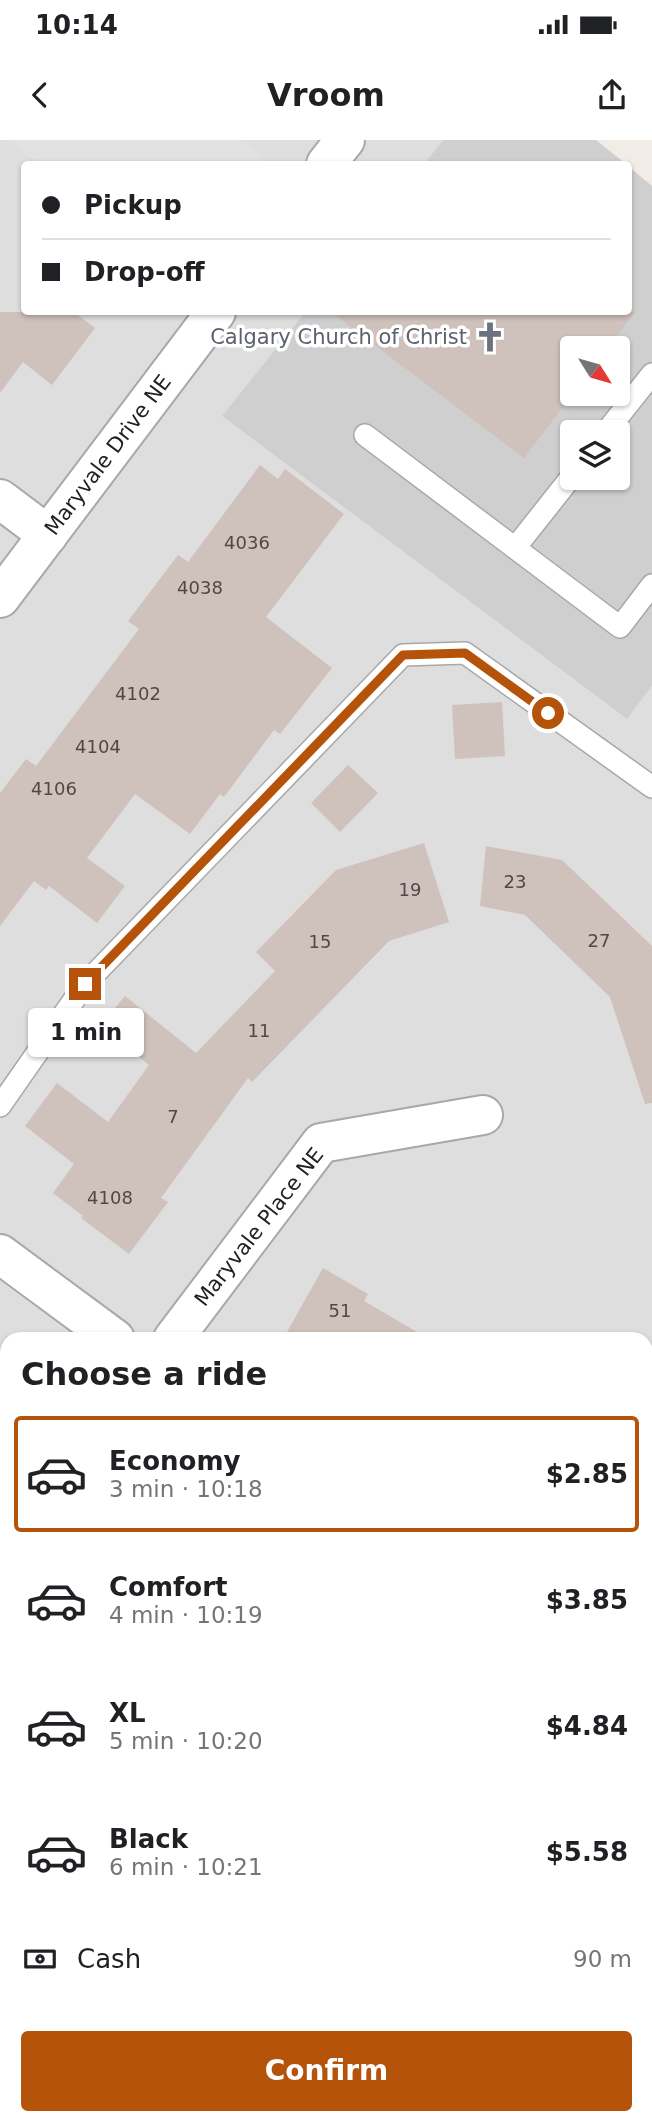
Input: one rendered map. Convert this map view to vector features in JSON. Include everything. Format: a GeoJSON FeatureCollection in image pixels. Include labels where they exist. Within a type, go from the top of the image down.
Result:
{"type":"FeatureCollection","features":[{"type":"Feature","properties":{"kind":"street"},"geometry":{"type":"LineString","coordinates":[[328,161],[345,140]]}},
{"type":"Feature","properties":{"kind":"street","name":"Maryvale Drive NE"},"geometry":{"type":"LineString","coordinates":[[0,598],[214,315]]}},
{"type":"Feature","properties":{"kind":"street"},"geometry":{"type":"LineString","coordinates":[[0,499],[48,535]]}},
{"type":"Feature","properties":{"kind":"street","name":"Maryvale Place NE"},"geometry":{"type":"LineString","coordinates":[[178,1332],[321,1143],[483,1115]]}},
{"type":"Feature","properties":{"kind":"street"},"geometry":{"type":"LineString","coordinates":[[0,1254],[106,1332]]}},
{"type":"Feature","properties":{"kind":"lane"},"geometry":{"type":"LineString","coordinates":[[616,420],[652,374]]}},
{"type":"Feature","properties":{"kind":"lane"},"geometry":{"type":"LineString","coordinates":[[365,435],[620,627],[652,585]]}},
{"type":"Feature","properties":{"kind":"lane"},"geometry":{"type":"LineString","coordinates":[[515,548],[560,490]]}},
{"type":"Feature","properties":{"kind":"lane"},"geometry":{"type":"LineString","coordinates":[[0,1106],[85,984],[403,655],[465,653],[652,787]]}},
{"type":"Feature","properties":{"kind":"shaded area"},"geometry":{"type":"Polygon","coordinates":[[[0,140],[443,140],[426,161],[21,161],[21,315],[303,315],[222,416],[627,719],[652,686],[652,1332],[0,1332],[0,140]]]}},
{"type":"Feature","properties":{"kind":"shaded area"},"geometry":{"type":"Polygon","coordinates":[[[6,140],[243,140],[264,156],[260,161],[34,161],[6,140]]]}},
{"type":"Feature","properties":{"kind":"shaded area"},"geometry":{"type":"Polygon","coordinates":[[[443,140],[596,140],[622,161],[426,161],[443,140]]]}},
{"type":"Feature","properties":{"kind":"shaded area"},"geometry":{"type":"Polygon","coordinates":[[[632,169],[652,186],[652,686],[627,719],[222,416],[303,315],[632,315],[632,169]]]}},
{"type":"Feature","properties":{"kind":"building"},"geometry":{"type":"Polygon","coordinates":[[[0,312],[21,312],[21,315],[78,315],[95,328],[52,385],[23,362],[0,393],[0,312]]]}},
{"type":"Feature","properties":{"kind":"building","name":"Calgary Church of Christ"},"geometry":{"type":"Polygon","coordinates":[[[632,312],[635,312],[616,336],[560,336],[560,406],[564,406],[524,458],[335,315],[632,315],[632,312]]]}},
{"type":"Feature","properties":{"kind":"building"},"geometry":{"type":"Polygon","coordinates":[[[260,465],[278,479],[285,469],[344,514],[266,617],[332,668],[280,734],[274,730],[224,797],[220,794],[190,834],[135,794],[87,858],[125,886],[97,923],[49,886],[46,890],[34,881],[0,926],[0,793],[26,759],[36,766],[139,629],[128,621],[178,555],[188,562],[260,465]]]}},
{"type":"Feature","properties":{"kind":"building"},"geometry":{"type":"Polygon","coordinates":[[[502,702],[505,756],[455,759],[452,705],[502,702]]]}},
{"type":"Feature","properties":{"kind":"building"},"geometry":{"type":"Polygon","coordinates":[[[348,765],[378,793],[340,832],[311,803],[348,765]]]}},
{"type":"Feature","properties":{"kind":"building"},"geometry":{"type":"Polygon","coordinates":[[[424,843],[449,922],[389,941],[252,1082],[248,1078],[161,1198],[168,1202],[129,1254],[53,1193],[74,1164],[25,1126],[57,1083],[108,1122],[149,1065],[100,1026],[125,996],[196,1053],[275,971],[256,952],[336,870],[424,843]]]}},
{"type":"Feature","properties":{"kind":"building"},"geometry":{"type":"Polygon","coordinates":[[[486,846],[562,860],[652,946],[652,1103],[645,1104],[610,997],[525,915],[480,906],[486,846]]]}},
{"type":"Feature","properties":{"kind":"building"},"geometry":{"type":"Polygon","coordinates":[[[323,1268],[368,1294],[364,1301],[417,1332],[287,1332],[323,1268]]]}},
{"type":"Feature","properties":{"kind":"place","name":"Calgary Church of Christ"},"geometry":{"type":"Point","coordinates":[490,337]}},
{"type":"Feature","properties":{"kind":"route"},"geometry":{"type":"LineString","coordinates":[[85,984],[403,655],[465,653],[548,713]]}}]}
